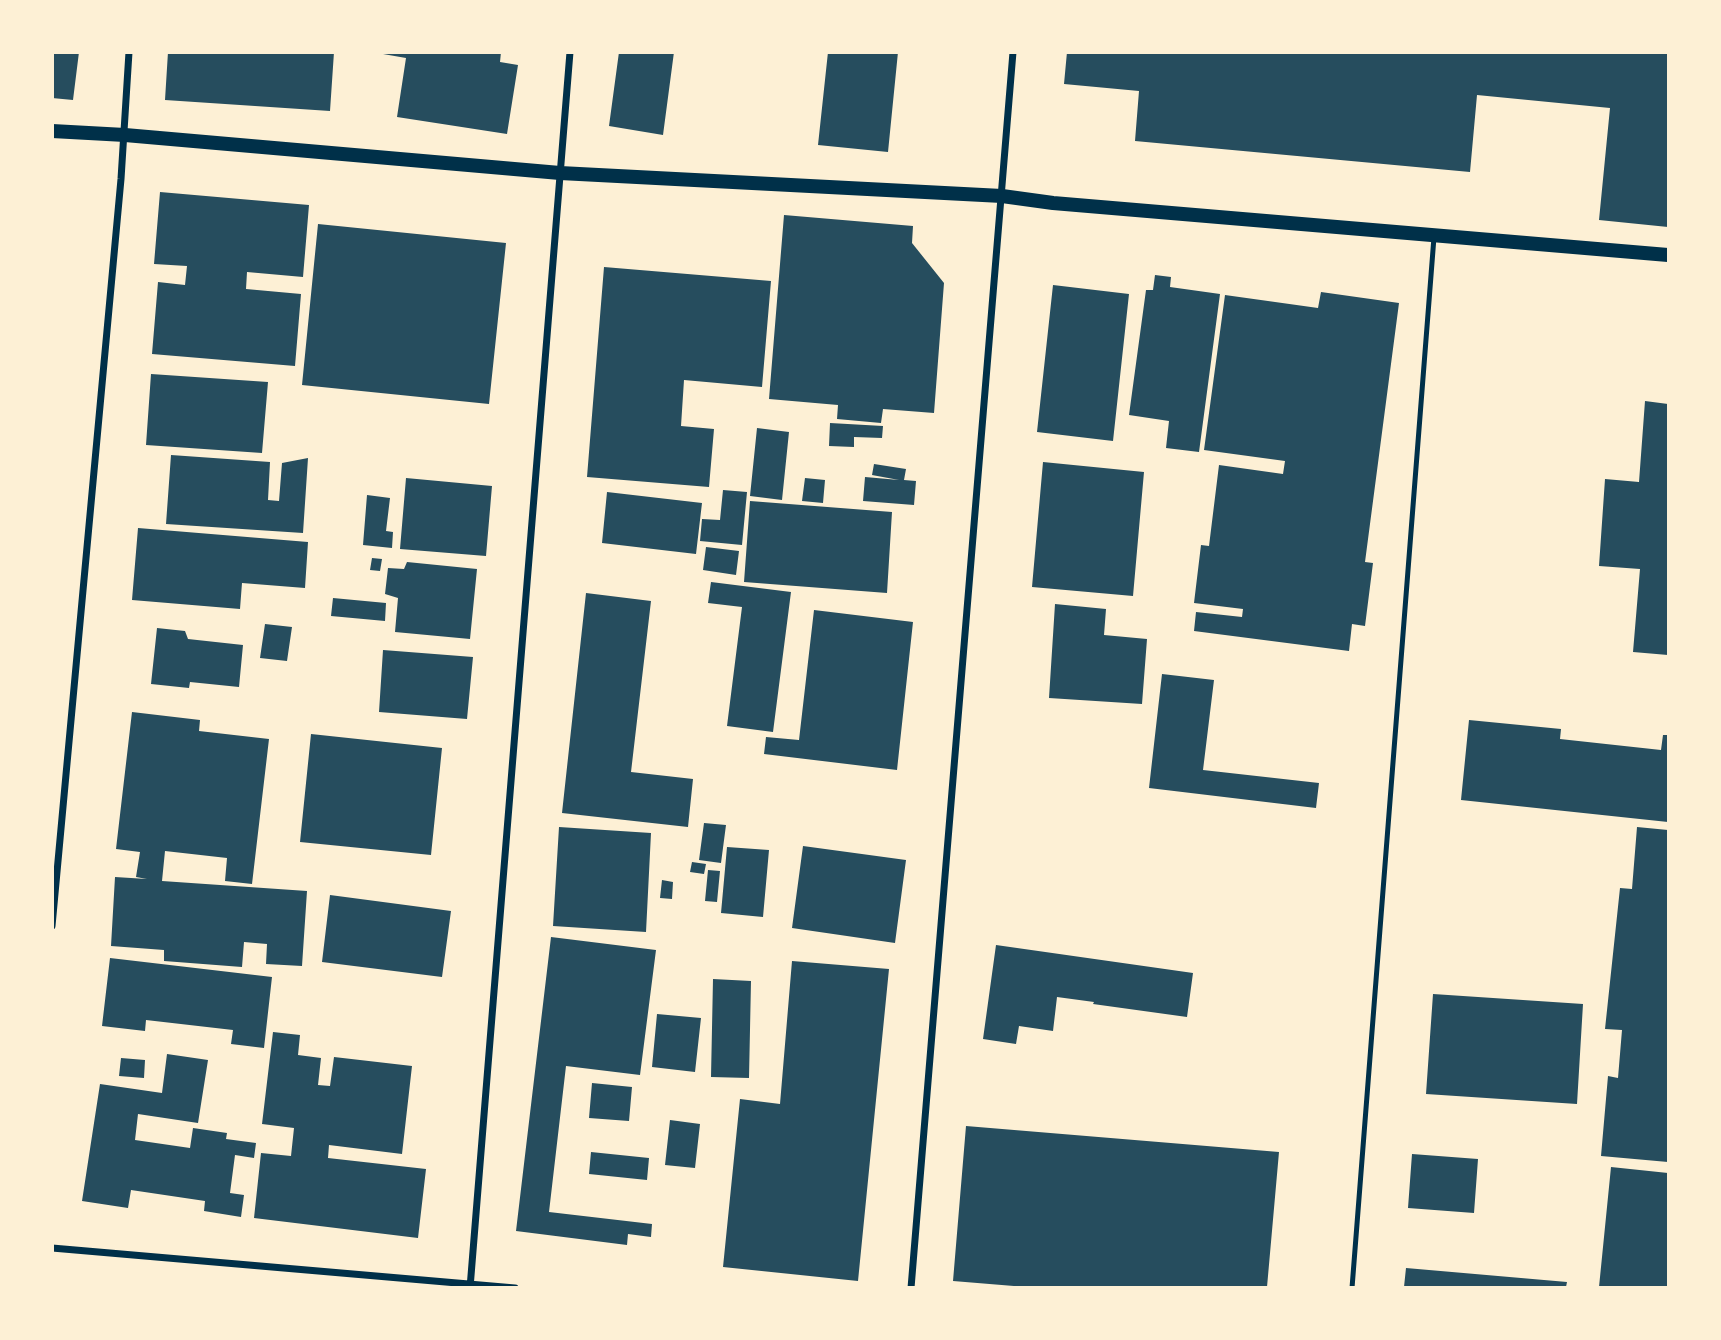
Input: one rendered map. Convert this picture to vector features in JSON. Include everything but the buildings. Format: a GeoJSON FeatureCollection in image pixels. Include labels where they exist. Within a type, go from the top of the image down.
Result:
{"type":"FeatureCollection","features":[{"type":"Feature","properties":{"kind":"main road"},"geometry":{"type":"LineString","coordinates":[[52,131],[560,173],[1002,196],[1067,204],[1668,255]]}},
{"type":"Feature","properties":{"kind":"street"},"geometry":{"type":"LineString","coordinates":[[52,926],[125,135],[129,52]]}},
{"type":"Feature","properties":{"kind":"street"},"geometry":{"type":"LineString","coordinates":[[470,1286],[570,52]]}},
{"type":"Feature","properties":{"kind":"street"},"geometry":{"type":"LineString","coordinates":[[911,1287],[1013,52]]}},
{"type":"Feature","properties":{"kind":"street"},"geometry":{"type":"LineString","coordinates":[[52,1248],[470,1286],[514,1287]]}},
{"type":"Feature","properties":{"kind":"lane"},"geometry":{"type":"LineString","coordinates":[[1352,1287],[1435,234]]}}]}
